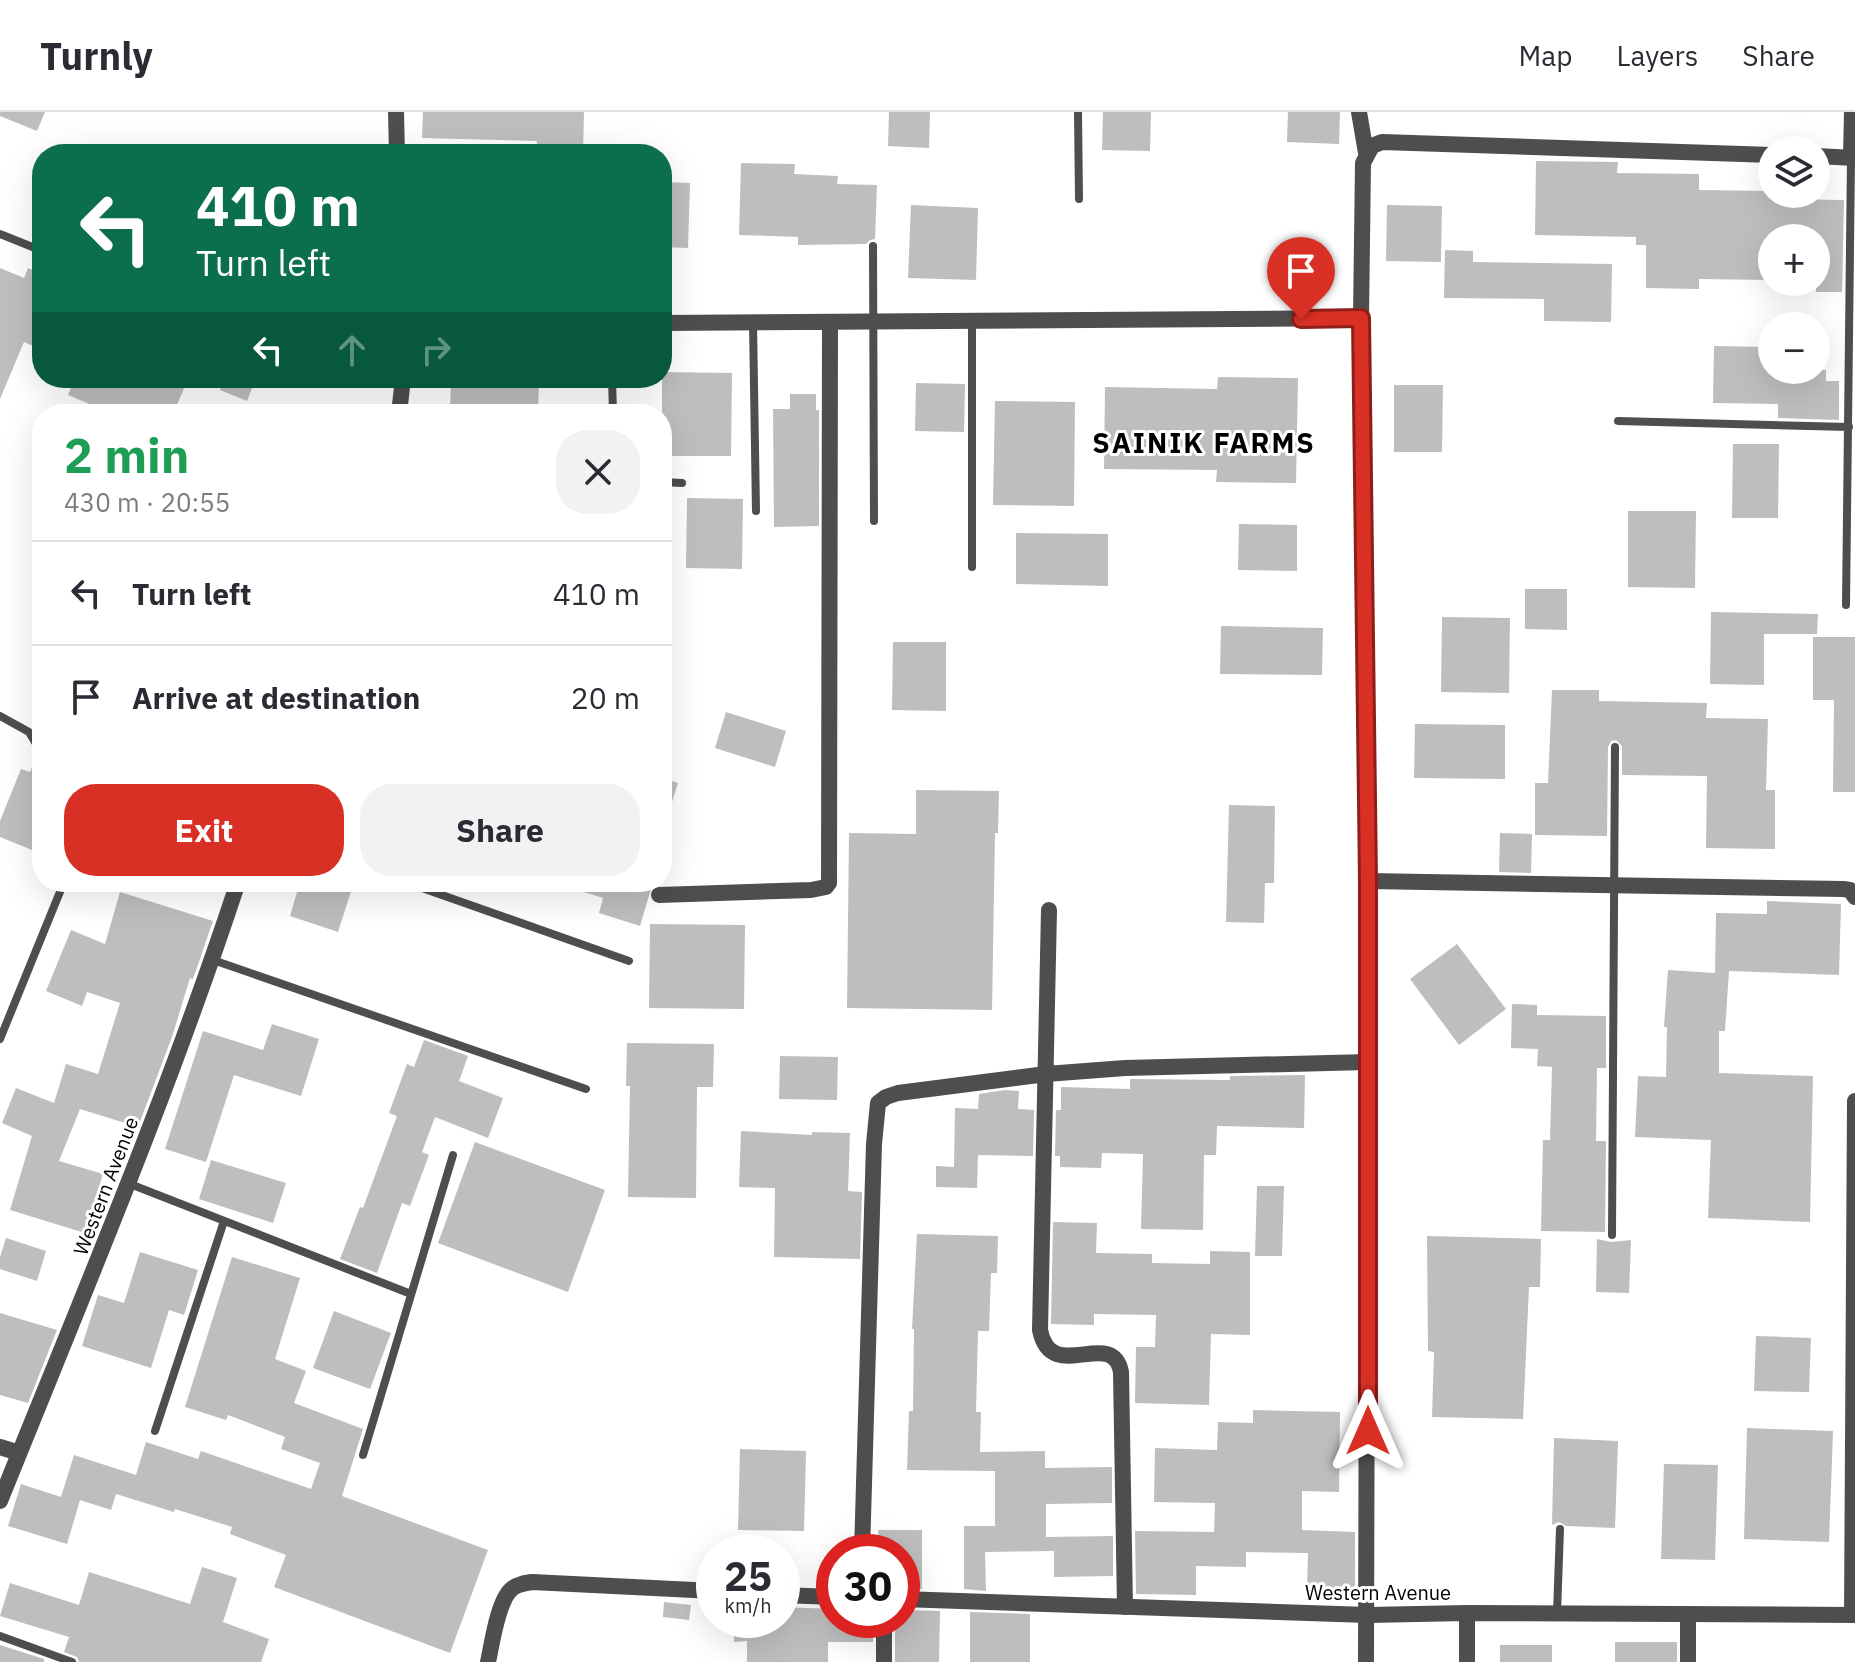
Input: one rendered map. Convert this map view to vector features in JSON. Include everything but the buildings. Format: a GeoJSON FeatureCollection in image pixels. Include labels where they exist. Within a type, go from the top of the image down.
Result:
{"type":"FeatureCollection","features":[{"type":"Feature","properties":{"kind":"street"},"geometry":{"type":"LineString","coordinates":[[396,112],[397,144]]}},
{"type":"Feature","properties":{"kind":"street"},"geometry":{"type":"LineString","coordinates":[[1359,112],[1366,153]]}},
{"type":"Feature","properties":{"kind":"street"},"geometry":{"type":"LineString","coordinates":[[1830,157],[1853,158],[1852,112]]}},
{"type":"Feature","properties":{"kind":"street"},"geometry":{"type":"LineString","coordinates":[[1366,1662],[1368,881],[1361,318],[1363,163],[1372,146],[1382,142],[1758,155]]}},
{"type":"Feature","properties":{"kind":"street"},"geometry":{"type":"LineString","coordinates":[[672,323],[1361,318]]}},
{"type":"Feature","properties":{"kind":"street"},"geometry":{"type":"LineString","coordinates":[[659,895],[811,890],[826,887],[829,883],[830,322]]}},
{"type":"Feature","properties":{"kind":"street"},"geometry":{"type":"LineString","coordinates":[[1368,881],[1843,889],[1855,894]]}},
{"type":"Feature","properties":{"kind":"street","name":"Western Avenue"},"geometry":{"type":"LineString","coordinates":[[0,1501],[130,1184],[213,960],[235,892]]}},
{"type":"Feature","properties":{"kind":"street"},"geometry":{"type":"LineString","coordinates":[[1049,910],[1040,1330],[1042,1343],[1055,1354],[1102,1353],[1119,1360],[1125,1607]]}},
{"type":"Feature","properties":{"kind":"street"},"geometry":{"type":"LineString","coordinates":[[863,1534],[873,1159],[878,1103],[898,1093],[1046,1074],[1166,1065],[1368,1062]]}},
{"type":"Feature","properties":{"kind":"street"},"geometry":{"type":"LineString","coordinates":[[1854,1615],[1855,1101]]}},
{"type":"Feature","properties":{"kind":"street"},"geometry":{"type":"LineString","coordinates":[[0,1447],[19,1453]]}},
{"type":"Feature","properties":{"kind":"street"},"geometry":{"type":"LineString","coordinates":[[488,1662],[504,1599],[511,1589],[520,1584],[532,1582],[696,1590]]}},
{"type":"Feature","properties":{"kind":"street","name":"Western Avenue"},"geometry":{"type":"LineString","coordinates":[[920,1600],[1368,1615],[1854,1615]]}},
{"type":"Feature","properties":{"kind":"street"},"geometry":{"type":"LineString","coordinates":[[1467,1613],[1467,1662]]}},
{"type":"Feature","properties":{"kind":"street"},"geometry":{"type":"LineString","coordinates":[[1688,1616],[1688,1662]]}},
{"type":"Feature","properties":{"kind":"street"},"geometry":{"type":"LineString","coordinates":[[884,1638],[884,1662]]}},
{"type":"Feature","properties":{"kind":"lane"},"geometry":{"type":"LineString","coordinates":[[1078,112],[1079,199]]}},
{"type":"Feature","properties":{"kind":"lane"},"geometry":{"type":"LineString","coordinates":[[1846,605],[1853,158]]}},
{"type":"Feature","properties":{"kind":"lane"},"geometry":{"type":"LineString","coordinates":[[0,234],[32,247]]}},
{"type":"Feature","properties":{"kind":"lane"},"geometry":{"type":"LineString","coordinates":[[873,246],[874,521]]}},
{"type":"Feature","properties":{"kind":"lane"},"geometry":{"type":"LineString","coordinates":[[972,321],[972,567]]}},
{"type":"Feature","properties":{"kind":"lane"},"geometry":{"type":"LineString","coordinates":[[753,322],[756,511]]}},
{"type":"Feature","properties":{"kind":"lane"},"geometry":{"type":"LineString","coordinates":[[1618,421],[1849,427]]}},
{"type":"Feature","properties":{"kind":"lane"},"geometry":{"type":"LineString","coordinates":[[672,482],[682,483]]}},
{"type":"Feature","properties":{"kind":"lane"},"geometry":{"type":"LineString","coordinates":[[0,716],[29,732],[32,737]]}},
{"type":"Feature","properties":{"kind":"lane"},"geometry":{"type":"LineString","coordinates":[[1612,1235],[1615,747]]}},
{"type":"Feature","properties":{"kind":"lane"},"geometry":{"type":"LineString","coordinates":[[0,1039],[4,1018],[60,892]]}},
{"type":"Feature","properties":{"kind":"lane"},"geometry":{"type":"LineString","coordinates":[[433,892],[629,961]]}},
{"type":"Feature","properties":{"kind":"lane"},"geometry":{"type":"LineString","coordinates":[[213,960],[586,1089]]}},
{"type":"Feature","properties":{"kind":"lane"},"geometry":{"type":"LineString","coordinates":[[363,1455],[453,1155]]}},
{"type":"Feature","properties":{"kind":"lane"},"geometry":{"type":"LineString","coordinates":[[130,1184],[411,1294]]}},
{"type":"Feature","properties":{"kind":"lane"},"geometry":{"type":"LineString","coordinates":[[155,1431],[224,1221]]}},
{"type":"Feature","properties":{"kind":"lane"},"geometry":{"type":"LineString","coordinates":[[1557,1613],[1560,1529]]}},
{"type":"Feature","properties":{"kind":"lane"},"geometry":{"type":"LineString","coordinates":[[0,1636],[72,1662]]}},
{"type":"Feature","properties":{"kind":"district","name":"SAINIK FARMS"},"geometry":{"type":"Point","coordinates":[1204,443]}},
{"type":"Feature","properties":{"kind":"route"},"geometry":{"type":"LineString","coordinates":[[1301,319],[1361,318],[1368,881],[1368,1431]]}}]}
